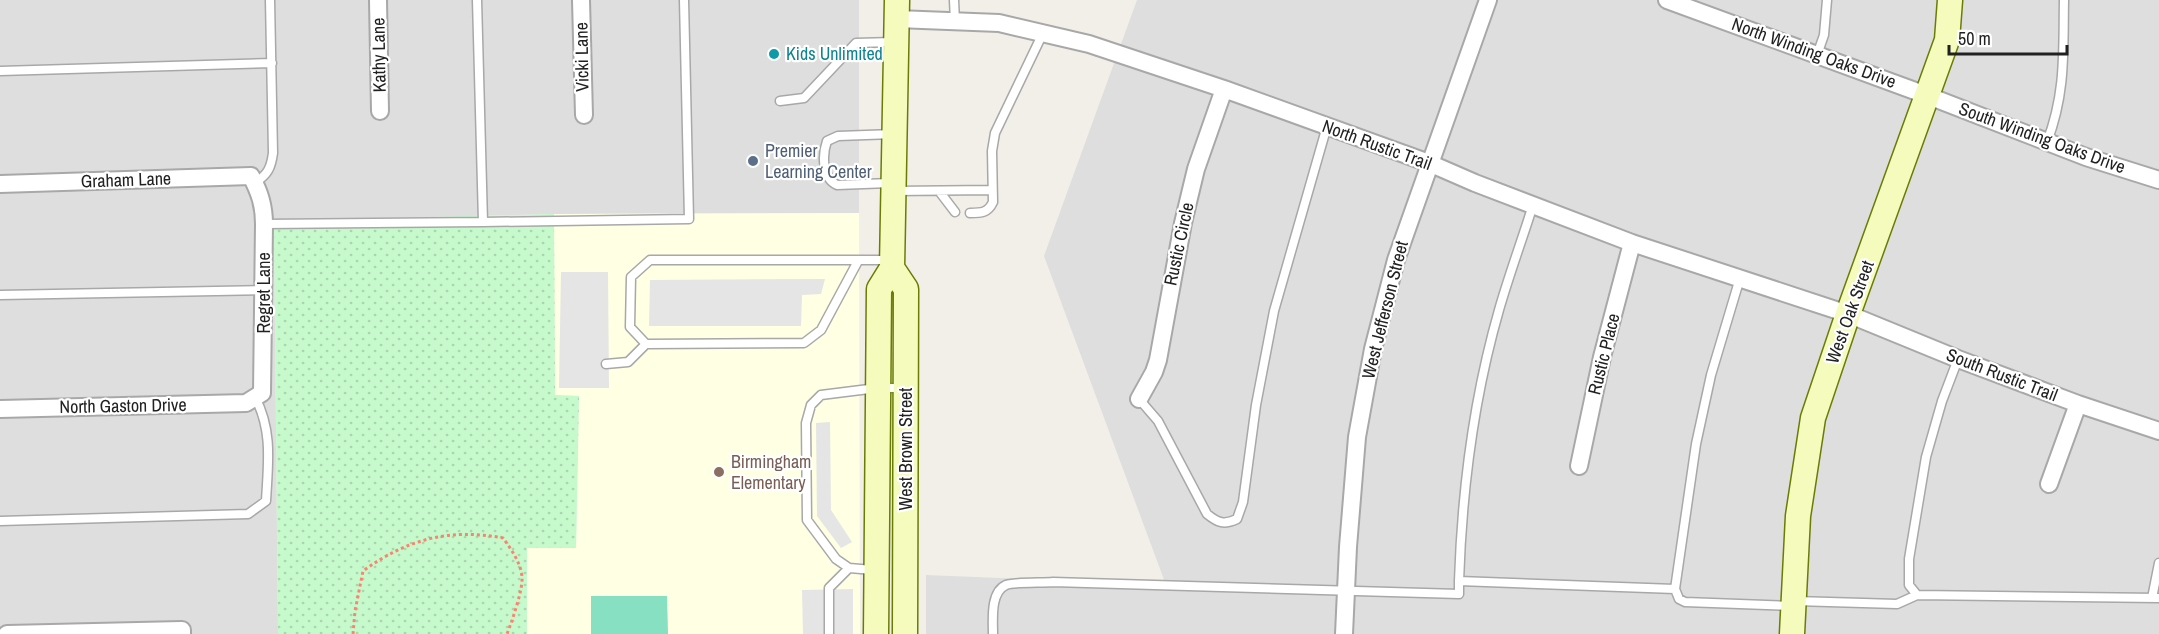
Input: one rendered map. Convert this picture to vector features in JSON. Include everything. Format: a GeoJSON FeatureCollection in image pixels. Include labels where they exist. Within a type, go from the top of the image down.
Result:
{"type":"FeatureCollection","features":[{"type":"Feature","properties":{"kind":"main road","name":"West Oak Street"},"geometry":{"type":"LineString","coordinates":[[1791,634],[1798,516],[1813,418],[1947,40],[1950,0]]}},
{"type":"Feature","properties":{"kind":"main road","name":"West Brown Street"},"geometry":{"type":"LineString","coordinates":[[876,634],[879,289],[892,264],[896,20]]}},
{"type":"Feature","properties":{"kind":"main road","name":"West Brown Street"},"geometry":{"type":"LineString","coordinates":[[892,264],[906,289],[905,634]]}},
{"type":"Feature","properties":{"kind":"street","name":"Kathy Lane"},"geometry":{"type":"LineString","coordinates":[[378,0],[380,111]]}},
{"type":"Feature","properties":{"kind":"street","name":"Vicki Lane"},"geometry":{"type":"LineString","coordinates":[[581,0],[584,114]]}},
{"type":"Feature","properties":{"kind":"street","name":"West Jefferson Street"},"geometry":{"type":"LineString","coordinates":[[1344,634],[1357,437],[1373,349],[1396,260],[1428,163],[1488,0]]}},
{"type":"Feature","properties":{"kind":"street","name":"North Winding Oaks Drive"},"geometry":{"type":"LineString","coordinates":[[1667,0],[1704,6],[1817,54],[1926,95]]}},
{"type":"Feature","properties":{"kind":"street","name":"North Rustic Trail"},"geometry":{"type":"LineString","coordinates":[[896,20],[999,23],[1089,45],[1224,89],[1327,126],[1632,243],[1848,314]]}},
{"type":"Feature","properties":{"kind":"street","name":"Rustic Circle"},"geometry":{"type":"LineString","coordinates":[[1139,399],[1158,360],[1183,223],[1196,169],[1224,89]]}},
{"type":"Feature","properties":{"kind":"street","name":"South Winding Oaks Drive"},"geometry":{"type":"LineString","coordinates":[[1926,95],[2086,157],[2158,177]]}},
{"type":"Feature","properties":{"kind":"street","name":"Graham Lane"},"geometry":{"type":"LineString","coordinates":[[0,183],[253,180]]}},
{"type":"Feature","properties":{"kind":"street","name":"Regret Lane"},"geometry":{"type":"LineString","coordinates":[[251,400],[262,393],[264,290],[264,209],[253,180]]}},
{"type":"Feature","properties":{"kind":"street","name":"Rustic Place"},"geometry":{"type":"LineString","coordinates":[[1578,466],[1602,357],[1632,243]]}},
{"type":"Feature","properties":{"kind":"street","name":"South Rustic Trail"},"geometry":{"type":"LineString","coordinates":[[1848,314],[1958,359],[2078,404],[2159,430]]}},
{"type":"Feature","properties":{"kind":"street","name":"North Gaston Drive"},"geometry":{"type":"LineString","coordinates":[[0,409],[251,400]]}},
{"type":"Feature","properties":{"kind":"street"},"geometry":{"type":"LineString","coordinates":[[2049,484],[2078,404]]}},
{"type":"Feature","properties":{"kind":"street"},"geometry":{"type":"LineString","coordinates":[[7,634],[182,632]]}},
{"type":"Feature","properties":{"kind":"lane"},"geometry":{"type":"LineString","coordinates":[[253,180],[266,175],[271,167],[273,153],[270,0]]}},
{"type":"Feature","properties":{"kind":"lane"},"geometry":{"type":"LineString","coordinates":[[477,0],[483,222]]}},
{"type":"Feature","properties":{"kind":"lane"},"geometry":{"type":"LineString","coordinates":[[264,224],[689,219],[684,0]]}},
{"type":"Feature","properties":{"kind":"lane"},"geometry":{"type":"LineString","coordinates":[[954,0],[954,22]]}},
{"type":"Feature","properties":{"kind":"lane"},"geometry":{"type":"LineString","coordinates":[[1817,54],[1824,35],[1827,0]]}},
{"type":"Feature","properties":{"kind":"lane"},"geometry":{"type":"LineString","coordinates":[[2047,142],[2056,116],[2063,79],[2064,0]]}},
{"type":"Feature","properties":{"kind":"lane"},"geometry":{"type":"LineString","coordinates":[[780,101],[804,98],[856,44],[896,20]]}},
{"type":"Feature","properties":{"kind":"lane"},"geometry":{"type":"LineString","coordinates":[[970,213],[984,213],[990,209],[993,202],[992,151],[995,133],[1042,33]]}},
{"type":"Feature","properties":{"kind":"lane"},"geometry":{"type":"LineString","coordinates":[[0,70],[272,63]]}},
{"type":"Feature","properties":{"kind":"lane"},"geometry":{"type":"LineString","coordinates":[[1139,399],[1158,421],[1207,514],[1216,522],[1226,524],[1237,519],[1243,502],[1256,405],[1274,311],[1327,126]]}},
{"type":"Feature","properties":{"kind":"lane"},"geometry":{"type":"LineString","coordinates":[[895,134],[838,136],[827,141],[826,172],[832,183],[939,191],[992,190]]}},
{"type":"Feature","properties":{"kind":"lane"},"geometry":{"type":"LineString","coordinates":[[939,191],[955,212]]}},
{"type":"Feature","properties":{"kind":"lane"},"geometry":{"type":"LineString","coordinates":[[993,634],[995,600],[1000,590],[1006,585],[1053,582],[1459,594],[1461,543],[1474,420],[1499,310],[1533,206]]}},
{"type":"Feature","properties":{"kind":"lane"},"geometry":{"type":"LineString","coordinates":[[646,344],[630,327],[631,277],[650,260],[858,261],[892,264]]}},
{"type":"Feature","properties":{"kind":"lane"},"geometry":{"type":"LineString","coordinates":[[606,364],[627,362],[646,344],[804,343],[821,330],[858,261]]}},
{"type":"Feature","properties":{"kind":"lane"},"geometry":{"type":"LineString","coordinates":[[1740,278],[1711,375],[1696,444],[1675,589],[1679,599],[1685,602],[1897,604],[1917,595],[2156,598],[2159,563]]}},
{"type":"Feature","properties":{"kind":"lane"},"geometry":{"type":"LineString","coordinates":[[0,295],[264,290]]}},
{"type":"Feature","properties":{"kind":"lane"},"geometry":{"type":"LineString","coordinates":[[1917,595],[1909,585],[1908,559],[1926,457],[1942,400],[1958,359]]}},
{"type":"Feature","properties":{"kind":"lane"},"geometry":{"type":"LineString","coordinates":[[877,571],[849,568],[836,559],[807,520],[806,423],[811,405],[821,395],[877,388],[906,388]]}},
{"type":"Feature","properties":{"kind":"lane"},"geometry":{"type":"LineString","coordinates":[[0,521],[248,514],[266,501],[267,477],[268,433],[264,414],[251,400]]}},
{"type":"Feature","properties":{"kind":"lane"},"geometry":{"type":"LineString","coordinates":[[829,634],[829,588],[849,568]]}},
{"type":"Feature","properties":{"kind":"lane"},"geometry":{"type":"LineString","coordinates":[[1460,580],[1675,589]]}},
{"type":"Feature","properties":{"kind":"path"},"geometry":{"type":"LineString","coordinates":[[353,634],[363,571],[380,559],[416,541],[445,535],[480,534],[503,538],[512,550],[523,579],[507,634]]}},
{"type":"Feature","properties":{"kind":"shaded area"},"geometry":{"type":"Polygon","coordinates":[[[0,0],[859,0],[859,213],[554,214],[274,221],[278,634],[0,634],[0,0]]]}},
{"type":"Feature","properties":{"kind":"shaded area"},"geometry":{"type":"Polygon","coordinates":[[[1137,0],[2159,0],[2159,634],[926,634],[926,575],[1166,585],[1044,256],[1137,0]]]}},
{"type":"Feature","properties":{"kind":"shaded area","name":"Birmingham Elementary"},"geometry":{"type":"Polygon","coordinates":[[[859,213],[860,634],[527,634],[527,548],[576,548],[579,396],[555,395],[554,214],[859,213]]]}},
{"type":"Feature","properties":{"kind":"shaded area"},"geometry":{"type":"Polygon","coordinates":[[[561,272],[608,272],[609,388],[559,388],[561,272]]]}},
{"type":"Feature","properties":{"kind":"shaded area"},"geometry":{"type":"Polygon","coordinates":[[[825,279],[821,294],[802,295],[801,326],[649,326],[650,280],[825,279]]]}},
{"type":"Feature","properties":{"kind":"shaded area"},"geometry":{"type":"Polygon","coordinates":[[[830,422],[831,510],[852,542],[841,548],[817,516],[816,423],[830,422]]]}},
{"type":"Feature","properties":{"kind":"shaded area"},"geometry":{"type":"Polygon","coordinates":[[[853,589],[853,634],[803,634],[802,590],[853,589]]]}},
{"type":"Feature","properties":{"kind":"green space"},"geometry":{"type":"Polygon","coordinates":[[[554,214],[555,395],[579,396],[576,548],[527,548],[527,634],[278,634],[274,221],[554,214]]]}},
{"type":"Feature","properties":{"kind":"green space"},"geometry":{"type":"Polygon","coordinates":[[[591,596],[667,596],[668,634],[591,634],[591,596]]]}},
{"type":"Feature","properties":{"kind":"place","name":"Kids Unlimited"},"geometry":{"type":"Point","coordinates":[774,54]}},
{"type":"Feature","properties":{"kind":"place","name":"Premier Learning Center"},"geometry":{"type":"Point","coordinates":[753,161]}},
{"type":"Feature","properties":{"kind":"place","name":"Birmingham Elementary"},"geometry":{"type":"Point","coordinates":[719,472]}}]}
